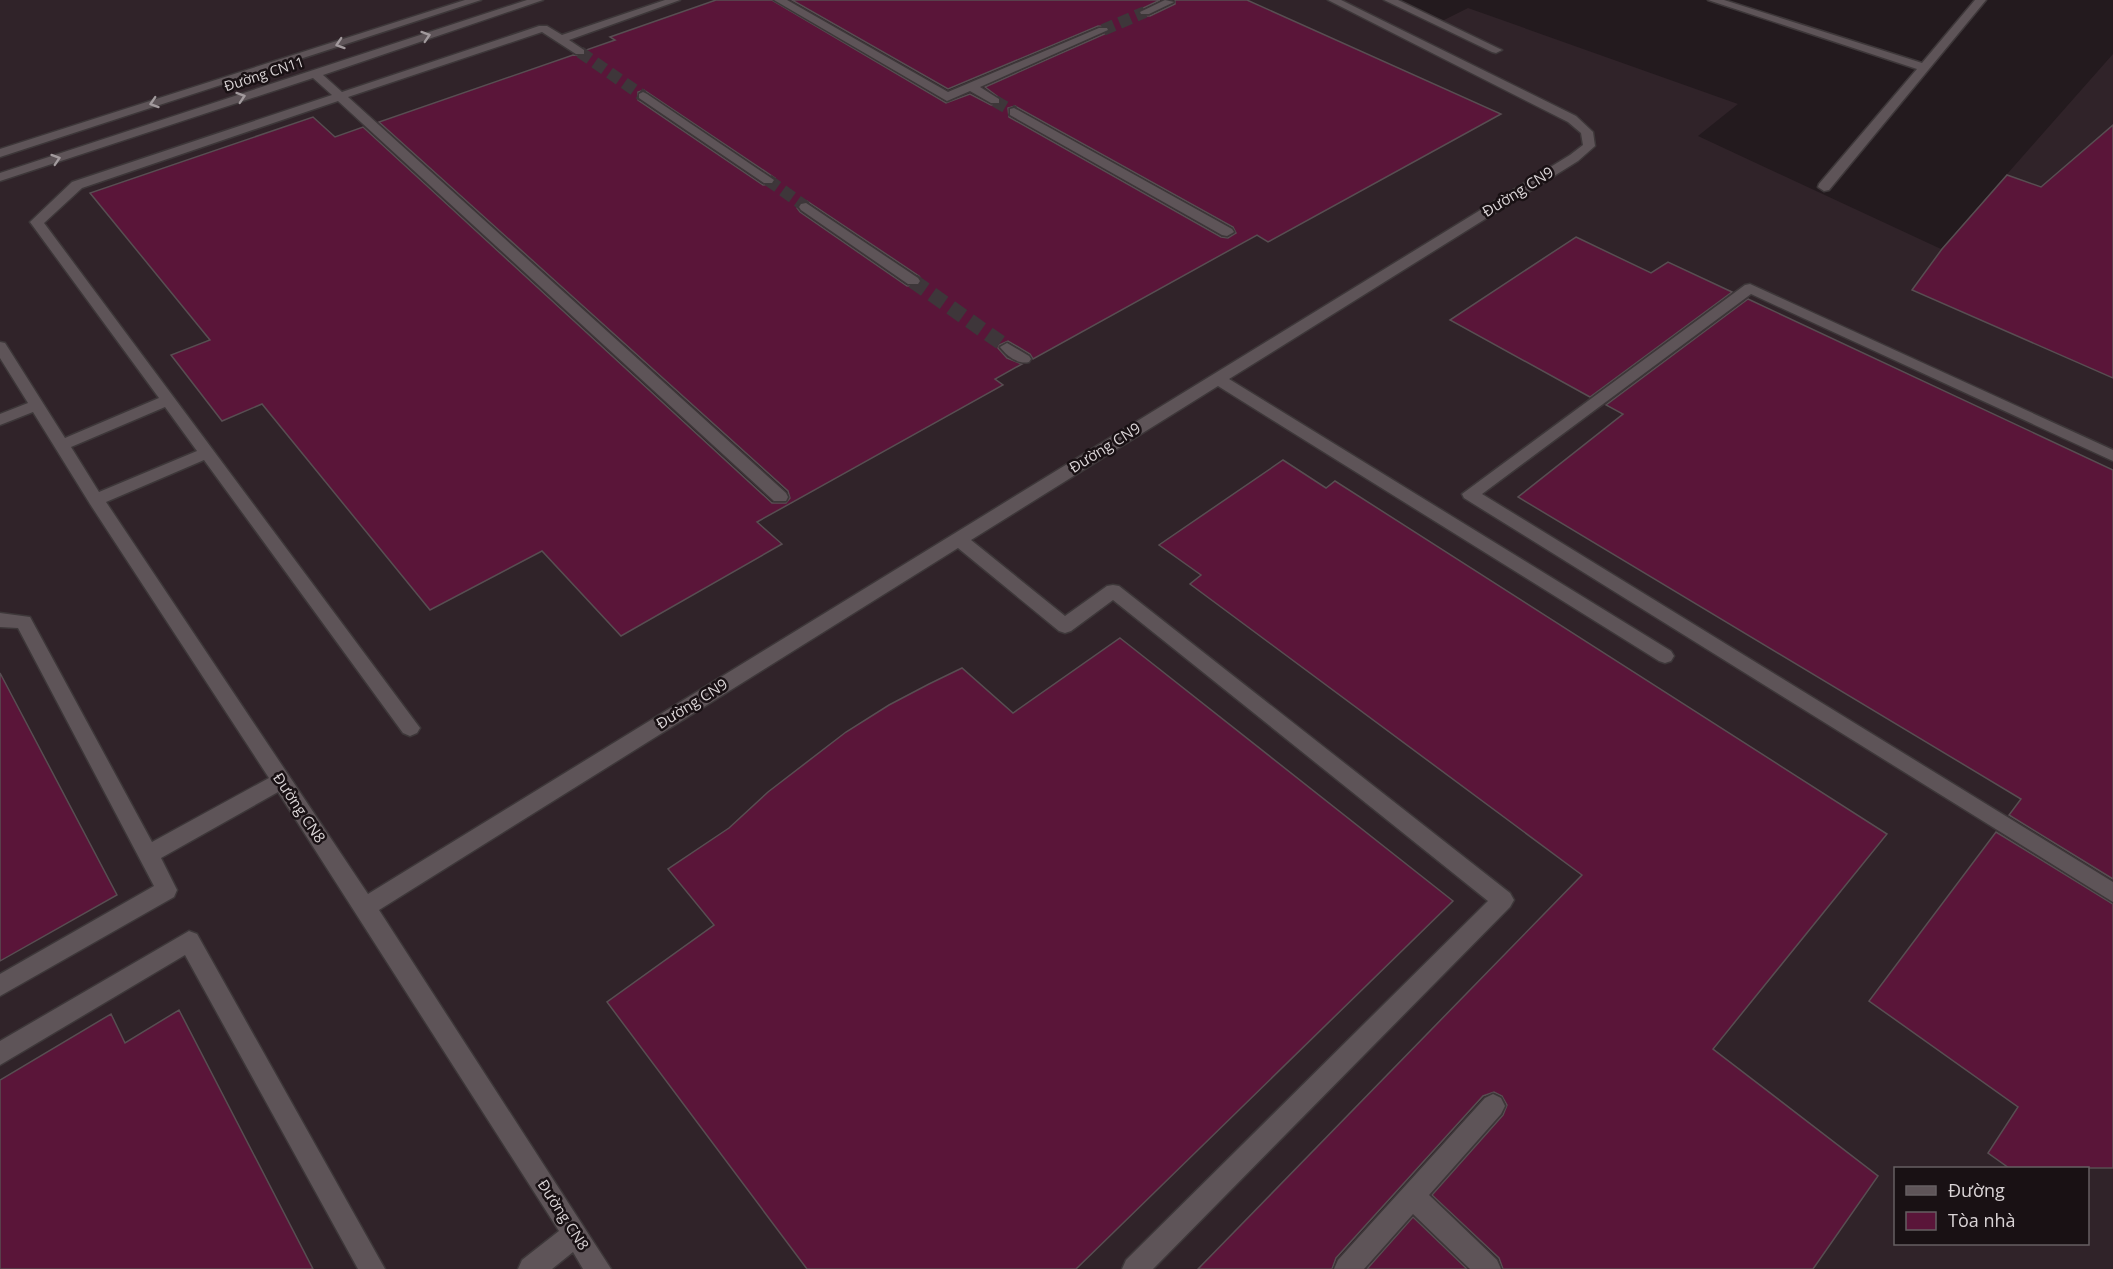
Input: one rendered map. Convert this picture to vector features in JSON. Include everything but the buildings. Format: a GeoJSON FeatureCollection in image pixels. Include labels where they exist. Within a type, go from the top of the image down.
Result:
{"type":"FeatureCollection","features":[{"type":"Feature","properties":{"kind":"street","name":"Đường CN11"},"geometry":{"type":"LineString","coordinates":[[0,153],[457,2],[476,0]]}},
{"type":"Feature","properties":{"kind":"street","name":"Đường CN11"},"geometry":{"type":"LineString","coordinates":[[0,177],[480,18],[529,18],[538,0]]}},
{"type":"Feature","properties":{"kind":"street"},"geometry":{"type":"LineString","coordinates":[[561,39],[675,0]]}},
{"type":"Feature","properties":{"kind":"street"},"geometry":{"type":"LineString","coordinates":[[779,0],[947,97],[1103,30]]}},
{"type":"Feature","properties":{"kind":"street","name":"Đường CN9"},"geometry":{"type":"LineString","coordinates":[[365,907],[1574,158],[1589,146],[1587,132],[1564,115],[1333,0]]}},
{"type":"Feature","properties":{"kind":"street"},"geometry":{"type":"LineString","coordinates":[[1389,0],[1496,50]]}},
{"type":"Feature","properties":{"kind":"street"},"geometry":{"type":"LineString","coordinates":[[1713,0],[1923,66]]}},
{"type":"Feature","properties":{"kind":"street"},"geometry":{"type":"LineString","coordinates":[[1824,187],[1923,66],[1981,0]]}},
{"type":"Feature","properties":{"kind":"street"},"geometry":{"type":"LineString","coordinates":[[457,2],[480,18]]}},
{"type":"Feature","properties":{"kind":"street"},"geometry":{"type":"LineString","coordinates":[[1145,12],[1169,2]]}},
{"type":"Feature","properties":{"kind":"street"},"geometry":{"type":"LineString","coordinates":[[410,728],[37,222],[77,185],[340,96],[529,18],[580,52]]}},
{"type":"Feature","properties":{"kind":"street"},"geometry":{"type":"LineString","coordinates":[[314,73],[780,497]]}},
{"type":"Feature","properties":{"kind":"street"},"geometry":{"type":"LineString","coordinates":[[971,87],[995,101]]}},
{"type":"Feature","properties":{"kind":"street"},"geometry":{"type":"LineString","coordinates":[[643,96],[768,180]]}},
{"type":"Feature","properties":{"kind":"street"},"geometry":{"type":"LineString","coordinates":[[1014,112],[1227,232]]}},
{"type":"Feature","properties":{"kind":"street"},"geometry":{"type":"LineString","coordinates":[[807,207],[913,281]]}},
{"type":"Feature","properties":{"kind":"street"},"geometry":{"type":"LineString","coordinates":[[2113,456],[1750,288],[1470,494],[2113,893]]}},
{"type":"Feature","properties":{"kind":"street","name":"Đường CN8"},"geometry":{"type":"LineString","coordinates":[[0,346],[96,500],[365,907],[598,1269]]}},
{"type":"Feature","properties":{"kind":"street"},"geometry":{"type":"LineString","coordinates":[[1007,347],[1024,359]]}},
{"type":"Feature","properties":{"kind":"street"},"geometry":{"type":"LineString","coordinates":[[1216,378],[1665,656]]}},
{"type":"Feature","properties":{"kind":"street"},"geometry":{"type":"LineString","coordinates":[[62,445],[168,400]]}},
{"type":"Feature","properties":{"kind":"street"},"geometry":{"type":"LineString","coordinates":[[0,420],[37,405]]}},
{"type":"Feature","properties":{"kind":"street"},"geometry":{"type":"LineString","coordinates":[[96,500],[207,453]]}},
{"type":"Feature","properties":{"kind":"street"},"geometry":{"type":"LineString","coordinates":[[958,539],[1065,626],[1113,591],[1503,900],[1135,1269]]}},
{"type":"Feature","properties":{"kind":"street"},"geometry":{"type":"LineString","coordinates":[[0,620],[24,622],[167,890],[0,986]]}},
{"type":"Feature","properties":{"kind":"street"},"geometry":{"type":"LineString","coordinates":[[148,855],[281,781]]}},
{"type":"Feature","properties":{"kind":"street"},"geometry":{"type":"LineString","coordinates":[[0,1054],[189,941],[372,1269]]}},
{"type":"Feature","properties":{"kind":"street"},"geometry":{"type":"LineString","coordinates":[[1347,1269],[1493,1106]]}},
{"type":"Feature","properties":{"kind":"street"},"geometry":{"type":"LineString","coordinates":[[1412,1196],[1488,1269]]}},
{"type":"Feature","properties":{"kind":"street"},"geometry":{"type":"LineString","coordinates":[[531,1269],[575,1235]]}},
{"type":"Feature","properties":{"kind":"shaded area"},"geometry":{"type":"Polygon","coordinates":[[[0,0],[1386,0],[1438,23],[1468,8],[1738,104],[1698,136],[1941,249],[2113,54],[2113,1269],[0,1269],[0,0]]]}},
{"type":"Feature","properties":{"kind":"tunnel"},"geometry":{"type":"LineString","coordinates":[[1103,30],[1145,12]]}},
{"type":"Feature","properties":{"kind":"tunnel"},"geometry":{"type":"LineString","coordinates":[[580,52],[643,96]]}},
{"type":"Feature","properties":{"kind":"tunnel"},"geometry":{"type":"LineString","coordinates":[[995,101],[1014,112]]}},
{"type":"Feature","properties":{"kind":"tunnel"},"geometry":{"type":"LineString","coordinates":[[768,180],[806,207]]}},
{"type":"Feature","properties":{"kind":"tunnel"},"geometry":{"type":"LineString","coordinates":[[913,281],[1007,347]]}}]}
